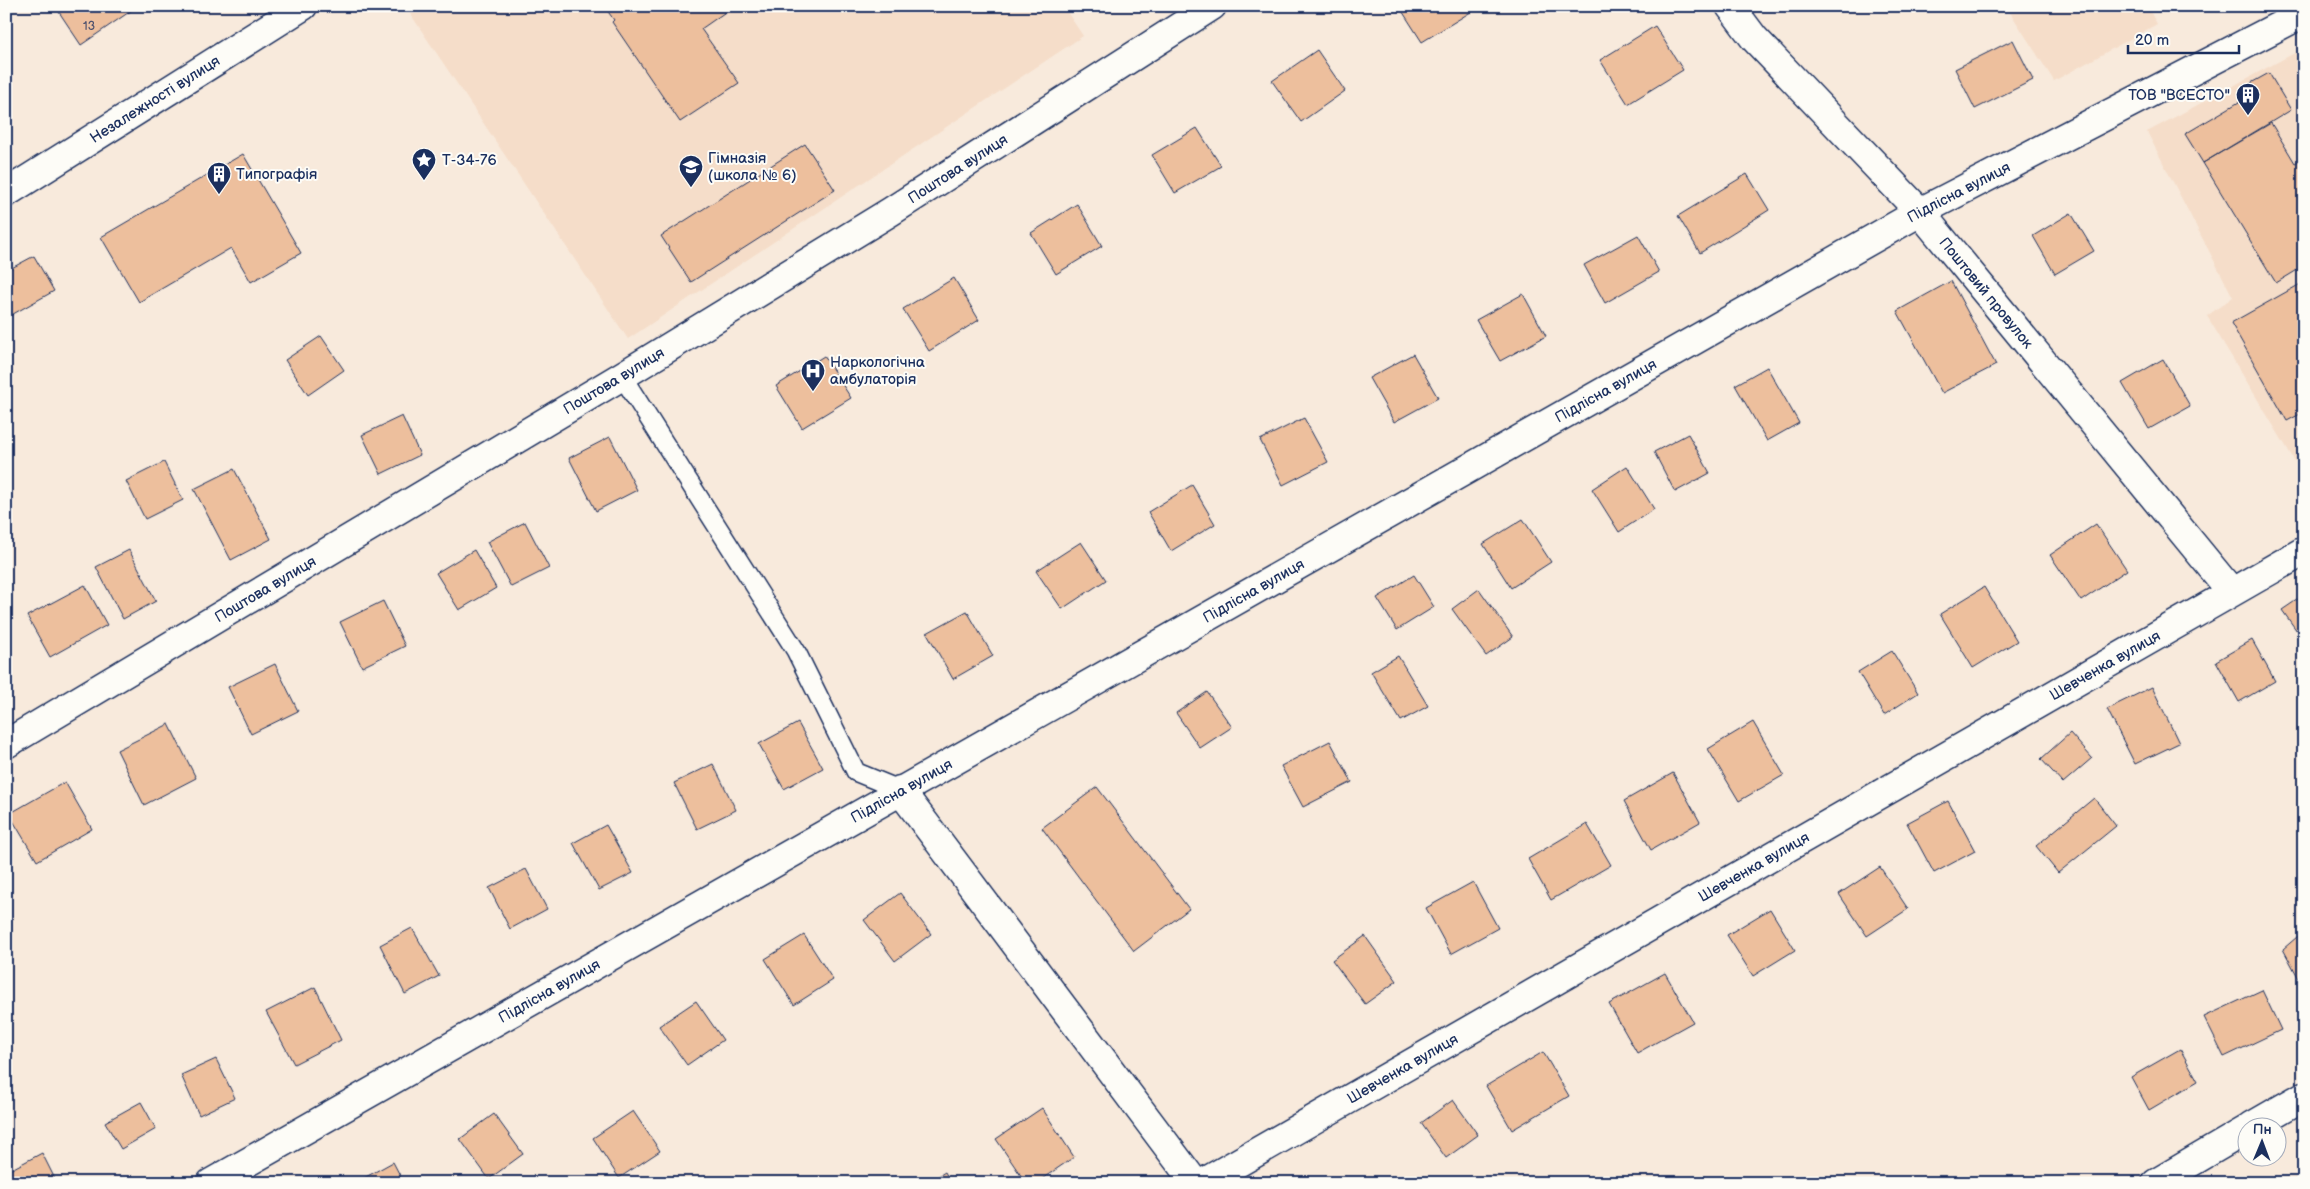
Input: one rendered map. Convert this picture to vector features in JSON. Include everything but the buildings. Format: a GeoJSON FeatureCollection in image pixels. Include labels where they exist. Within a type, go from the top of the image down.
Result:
{"type":"FeatureCollection","features":[{"type":"Feature","properties":{"kind":"street","name":"Незалежності вулиця"},"geometry":{"type":"LineString","coordinates":[[6,193],[303,6]]}},
{"type":"Feature","properties":{"kind":"street","name":"Поштова вулиця"},"geometry":{"type":"LineString","coordinates":[[6,744],[622,376],[890,212],[1212,6]]}},
{"type":"Feature","properties":{"kind":"street","name":"Поштовий провулок"},"geometry":{"type":"LineString","coordinates":[[1730,6],[1754,38],[1920,212],[2231,591]]}},
{"type":"Feature","properties":{"kind":"street","name":"Підлісна вулиця"},"geometry":{"type":"LineString","coordinates":[[211,1183],[1920,212],[2304,13]]}},
{"type":"Feature","properties":{"kind":"street","name":"Шевченка вулиця"},"geometry":{"type":"LineString","coordinates":[[1203,1183],[2231,591],[2304,551]]}},
{"type":"Feature","properties":{"kind":"street"},"geometry":{"type":"LineString","coordinates":[[900,790],[1195,1183]]}},
{"type":"Feature","properties":{"kind":"street"},"geometry":{"type":"LineString","coordinates":[[2269,1116],[2304,1096]]}},
{"type":"Feature","properties":{"kind":"street"},"geometry":{"type":"LineString","coordinates":[[2156,1183],[2238,1135]]}},
{"type":"Feature","properties":{"kind":"lane"},"geometry":{"type":"LineString","coordinates":[[622,376],[796,651],[856,772],[900,790]]}},
{"type":"Feature","properties":{"kind":"shaded area","name":"Гімназія (школа № 6)"},"geometry":{"type":"Polygon","coordinates":[[[405,6],[1063,6],[1083,36],[628,339],[405,6]]]}},
{"type":"Feature","properties":{"kind":"shaded area"},"geometry":{"type":"Polygon","coordinates":[[[2006,6],[2147,6],[2157,24],[2054,81],[2006,6]]]}},
{"type":"Feature","properties":{"kind":"shaded area"},"geometry":{"type":"Polygon","coordinates":[[[2304,48],[2304,476],[2207,316],[2233,297],[2147,132],[2304,48]]]}},
{"type":"Feature","properties":{"kind":"place","name":"ТОВ \"ВСЕСТО\""},"geometry":{"type":"Point","coordinates":[2248,116]}},
{"type":"Feature","properties":{"kind":"place","name":"Т-34-76"},"geometry":{"type":"Point","coordinates":[424,181]}},
{"type":"Feature","properties":{"kind":"place","name":"Гімназія (школа № 6)"},"geometry":{"type":"Point","coordinates":[691,188]}},
{"type":"Feature","properties":{"kind":"place","name":"Типографія"},"geometry":{"type":"Point","coordinates":[219,195]}},
{"type":"Feature","properties":{"kind":"place","name":"Наркологічна амбулаторія"},"geometry":{"type":"Point","coordinates":[813,392]}}]}
